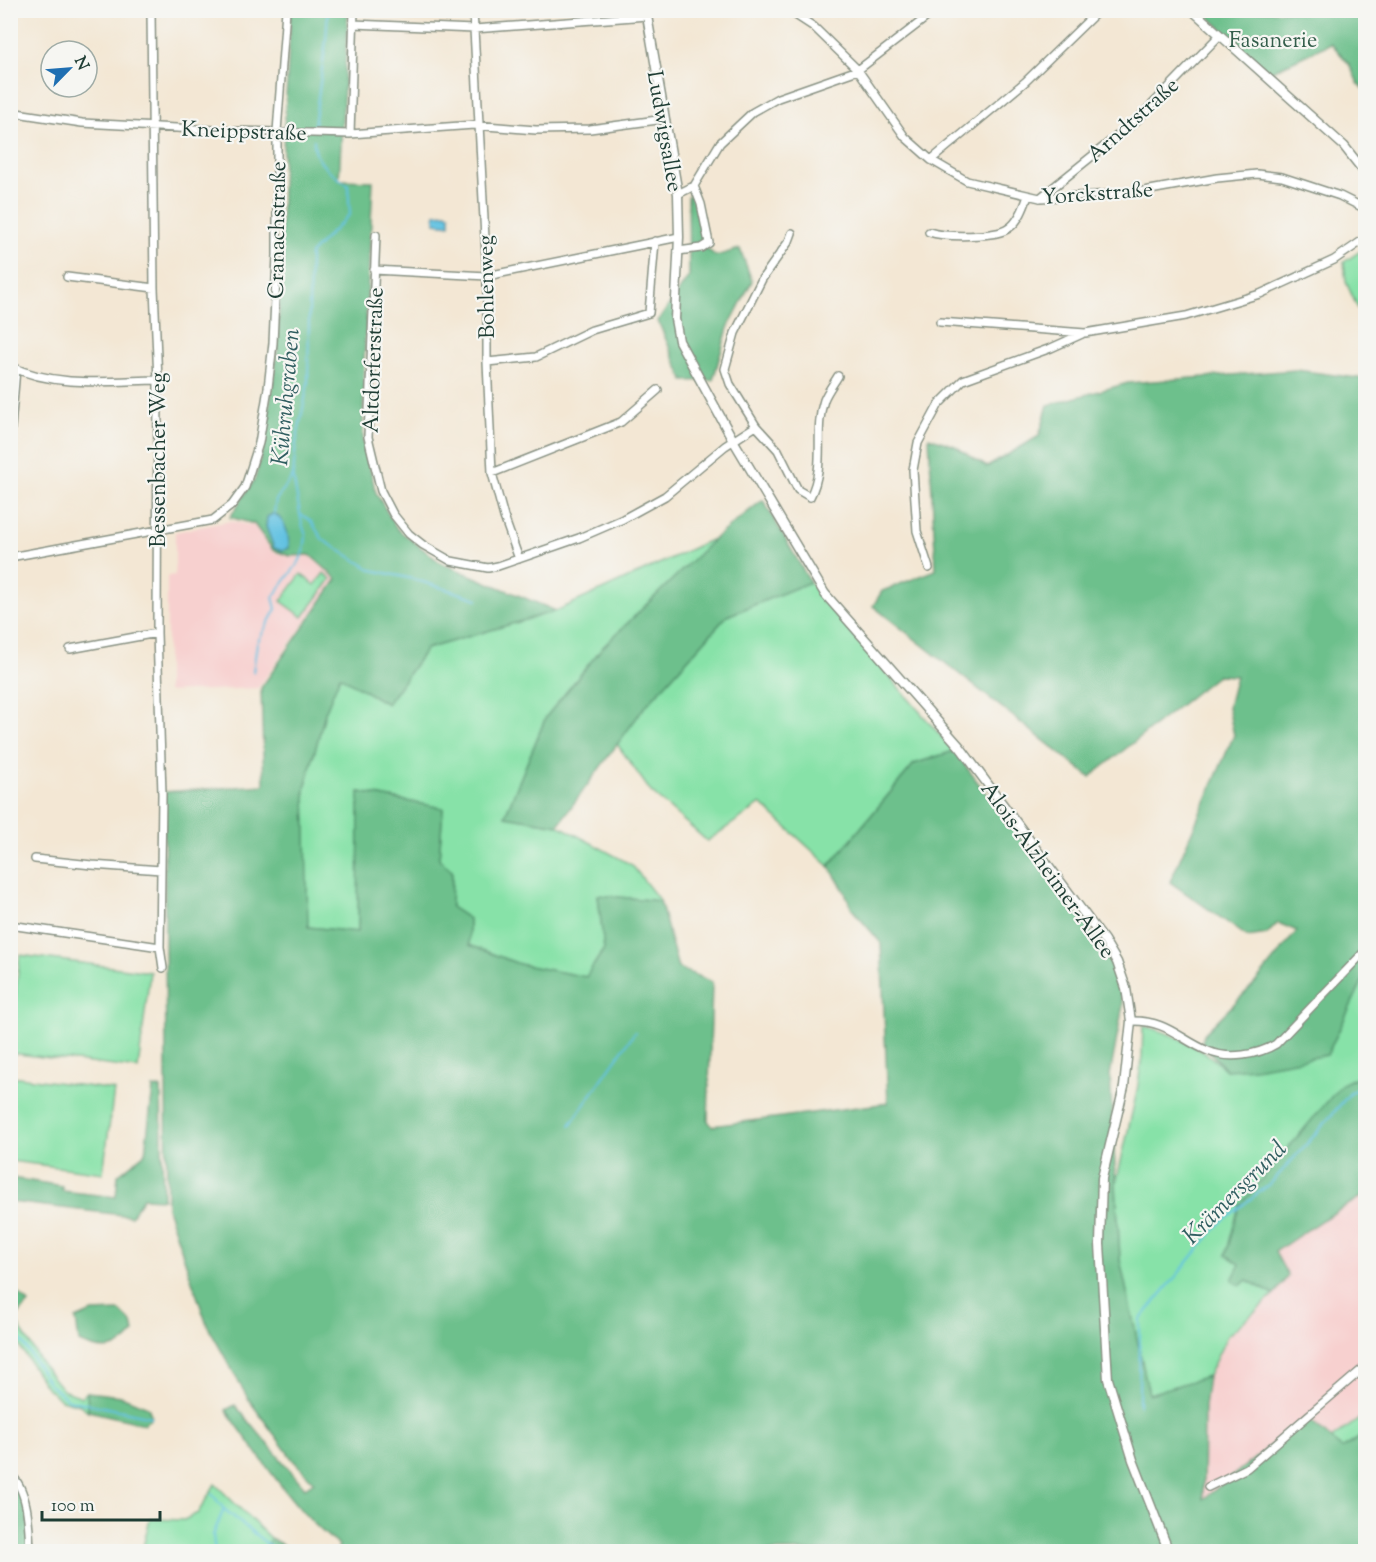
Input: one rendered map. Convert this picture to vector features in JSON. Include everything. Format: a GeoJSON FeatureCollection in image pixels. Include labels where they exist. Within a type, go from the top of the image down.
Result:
{"type":"FeatureCollection","features":[{"type":"Feature","properties":{"kind":"street","name":"Bessenbacher Weg"},"geometry":{"type":"LineString","coordinates":[[151,10],[154,288],[158,380],[157,633],[162,794],[160,947],[163,968]]}},
{"type":"Feature","properties":{"kind":"street","name":"Cranachstraße"},"geometry":{"type":"LineString","coordinates":[[10,557],[213,520],[232,506],[245,487],[255,454],[268,388],[273,342],[277,255],[277,132],[286,10]]}},
{"type":"Feature","properties":{"kind":"street"},"geometry":{"type":"LineString","coordinates":[[350,134],[354,10]]}},
{"type":"Feature","properties":{"kind":"street","name":"Bohlenweg"},"geometry":{"type":"LineString","coordinates":[[473,10],[486,276],[492,472],[504,517],[519,559]]}},
{"type":"Feature","properties":{"kind":"street","name":"Yorckstraße"},"geometry":{"type":"LineString","coordinates":[[788,10],[814,27],[858,70],[905,137],[931,160],[967,181],[1040,198],[1133,193],[1217,178],[1257,174],[1282,177],[1340,196],[1365,209]]}},
{"type":"Feature","properties":{"kind":"street"},"geometry":{"type":"LineString","coordinates":[[678,194],[694,186],[720,143],[753,112],[778,98],[858,70],[936,10]]}},
{"type":"Feature","properties":{"kind":"street"},"geometry":{"type":"LineString","coordinates":[[931,160],[1025,82],[1099,10]]}},
{"type":"Feature","properties":{"kind":"street"},"geometry":{"type":"LineString","coordinates":[[1192,10],[1344,146],[1365,174]]}},
{"type":"Feature","properties":{"kind":"street"},"geometry":{"type":"LineString","coordinates":[[353,24],[474,29],[646,13]]}},
{"type":"Feature","properties":{"kind":"street","name":"Ludwigsallee"},"geometry":{"type":"LineString","coordinates":[[646,13],[678,194],[679,237],[675,319],[679,341],[733,440]]}},
{"type":"Feature","properties":{"kind":"street","name":"Arndtstraße"},"geometry":{"type":"LineString","coordinates":[[1040,198],[1137,120],[1220,35]]}},
{"type":"Feature","properties":{"kind":"street","name":"Kneippstraße"},"geometry":{"type":"LineString","coordinates":[[10,112],[82,123],[350,134],[479,125],[536,130],[590,129],[665,119]]}},
{"type":"Feature","properties":{"kind":"street","name":"Ludwigsallee"},"geometry":{"type":"LineString","coordinates":[[678,251],[701,248],[709,243],[701,204],[694,186]]}},
{"type":"Feature","properties":{"kind":"street"},"geometry":{"type":"LineString","coordinates":[[929,232],[938,235],[972,236],[1008,230],[1023,212],[1029,196]]}},
{"type":"Feature","properties":{"kind":"street"},"geometry":{"type":"LineString","coordinates":[[792,233],[789,241],[762,279],[735,333],[725,369],[730,384],[756,426],[777,450],[798,489],[810,498],[816,487],[820,469],[820,422],[824,399],[838,376]]}},
{"type":"Feature","properties":{"kind":"street","name":"Altdorferstraße"},"geometry":{"type":"LineString","coordinates":[[376,235],[368,437],[381,491],[393,514],[409,534],[451,561],[488,568],[597,531],[666,496],[733,440],[756,426]]}},
{"type":"Feature","properties":{"kind":"street"},"geometry":{"type":"LineString","coordinates":[[374,270],[486,276],[679,237]]}},
{"type":"Feature","properties":{"kind":"street"},"geometry":{"type":"LineString","coordinates":[[940,322],[1085,333],[1186,316],[1260,294],[1334,260],[1365,238]]}},
{"type":"Feature","properties":{"kind":"street"},"geometry":{"type":"LineString","coordinates":[[487,362],[536,357],[592,330],[649,313],[655,241]]}},
{"type":"Feature","properties":{"kind":"street"},"geometry":{"type":"LineString","coordinates":[[67,277],[154,288]]}},
{"type":"Feature","properties":{"kind":"street"},"geometry":{"type":"LineString","coordinates":[[929,568],[917,531],[913,470],[918,443],[939,404],[963,380],[1085,333]]}},
{"type":"Feature","properties":{"kind":"street"},"geometry":{"type":"LineString","coordinates":[[10,439],[13,367],[39,376],[87,382],[158,380]]}},
{"type":"Feature","properties":{"kind":"street"},"geometry":{"type":"LineString","coordinates":[[492,472],[621,422],[658,390]]}},
{"type":"Feature","properties":{"kind":"street","name":"Alois-Alzheimer-Allee"},"geometry":{"type":"LineString","coordinates":[[733,440],[825,594],[960,747],[1104,940],[1117,963],[1126,988],[1131,1021],[1124,1087],[1102,1178],[1101,1278],[1108,1379],[1132,1460],[1169,1551]]}},
{"type":"Feature","properties":{"kind":"street"},"geometry":{"type":"LineString","coordinates":[[70,649],[157,633]]}},
{"type":"Feature","properties":{"kind":"street"},"geometry":{"type":"LineString","coordinates":[[35,859],[92,866],[161,870]]}},
{"type":"Feature","properties":{"kind":"street"},"geometry":{"type":"LineString","coordinates":[[10,925],[160,947]]}},
{"type":"Feature","properties":{"kind":"street"},"geometry":{"type":"LineString","coordinates":[[1131,1021],[1160,1024],[1215,1054],[1255,1054],[1276,1044],[1365,950]]}},
{"type":"Feature","properties":{"kind":"street"},"geometry":{"type":"LineString","coordinates":[[1208,1487],[1247,1468],[1365,1366]]}},
{"type":"Feature","properties":{"kind":"street"},"geometry":{"type":"LineString","coordinates":[[10,1474],[18,1481],[28,1518],[30,1551]]}},
{"type":"Feature","properties":{"kind":"shaded area"},"geometry":{"type":"Polygon","coordinates":[[[230,521],[254,526],[273,552],[290,557],[309,556],[336,579],[258,688],[167,692],[167,576],[175,575],[175,532],[230,521]]]}},
{"type":"Feature","properties":{"kind":"shaded area"},"geometry":{"type":"Polygon","coordinates":[[[1365,1195],[1365,1415],[1331,1439],[1307,1417],[1202,1499],[1204,1407],[1208,1376],[1227,1336],[1274,1295],[1275,1252],[1322,1220],[1365,1195]]]}},
{"type":"Feature","properties":{"kind":"green space"},"geometry":{"type":"Polygon","coordinates":[[[291,11],[348,11],[339,180],[373,181],[364,362],[363,441],[376,493],[397,529],[441,563],[556,611],[426,649],[387,704],[340,676],[325,713],[305,788],[308,927],[358,932],[359,792],[443,808],[439,859],[452,871],[451,907],[469,919],[469,945],[519,964],[586,977],[604,949],[598,895],[660,901],[678,968],[712,982],[708,1121],[712,1126],[888,1103],[881,943],[852,909],[844,890],[829,866],[914,764],[954,751],[1097,939],[1110,961],[1119,985],[1123,1005],[1110,1075],[1120,1260],[1149,1394],[1208,1376],[1204,1407],[1203,1499],[1307,1417],[1342,1449],[1365,1434],[1365,1551],[337,1551],[339,1545],[323,1533],[293,1501],[226,1410],[235,1405],[305,1488],[314,1482],[293,1460],[249,1400],[207,1325],[167,1208],[164,792],[264,785],[261,688],[337,579],[310,555],[290,556],[273,550],[254,524],[230,517],[255,479],[263,449],[278,348],[283,150],[291,11]]]}},
{"type":"Feature","properties":{"kind":"green space","name":"Fasanerie"},"geometry":{"type":"Polygon","coordinates":[[[1203,11],[1365,11],[1365,90],[1358,83],[1349,64],[1331,43],[1268,73],[1203,11]]]}},
{"type":"Feature","properties":{"kind":"green space"},"geometry":{"type":"Polygon","coordinates":[[[695,195],[706,248],[716,256],[740,249],[752,281],[728,328],[713,380],[684,381],[658,321],[689,276],[688,196],[695,195]]]}},
{"type":"Feature","properties":{"kind":"green space"},"geometry":{"type":"Polygon","coordinates":[[[1365,248],[1365,311],[1358,309],[1346,282],[1344,262],[1365,248]]]}},
{"type":"Feature","properties":{"kind":"green space"},"geometry":{"type":"Polygon","coordinates":[[[1296,370],[1365,379],[1365,976],[1327,1055],[1255,1068],[1226,1070],[1202,1042],[1204,1034],[1255,983],[1297,931],[1278,923],[1267,934],[1248,937],[1170,882],[1234,735],[1228,707],[1236,676],[1218,675],[1090,777],[873,606],[882,591],[936,570],[929,437],[955,446],[987,467],[1039,436],[1048,405],[1128,383],[1296,370]]]}},
{"type":"Feature","properties":{"kind":"green space"},"geometry":{"type":"Polygon","coordinates":[[[763,500],[810,582],[727,616],[643,709],[558,825],[505,816],[546,717],[602,648],[715,538],[763,500]]]}},
{"type":"Feature","properties":{"kind":"green space"},"geometry":{"type":"Polygon","coordinates":[[[715,538],[602,648],[546,717],[505,816],[558,825],[632,865],[660,901],[598,895],[604,949],[586,977],[519,964],[469,945],[469,919],[451,907],[452,871],[439,859],[443,808],[360,792],[358,932],[307,927],[305,788],[325,713],[340,676],[387,704],[426,649],[556,611],[715,538]]]}},
{"type":"Feature","properties":{"kind":"green space"},"geometry":{"type":"Polygon","coordinates":[[[324,573],[331,579],[303,617],[281,601],[301,574],[315,585],[324,573]]]}},
{"type":"Feature","properties":{"kind":"green space"},"geometry":{"type":"Polygon","coordinates":[[[810,582],[820,597],[954,751],[914,764],[829,866],[761,804],[707,841],[651,792],[617,744],[643,709],[727,616],[810,582]]]}},
{"type":"Feature","properties":{"kind":"green space"},"geometry":{"type":"Polygon","coordinates":[[[20,955],[150,972],[138,1069],[11,1053],[11,1033],[20,955]]]}},
{"type":"Feature","properties":{"kind":"green space"},"geometry":{"type":"Polygon","coordinates":[[[1365,976],[1365,1073],[1342,1084],[1240,1264],[1247,1280],[1274,1295],[1227,1336],[1208,1376],[1149,1395],[1120,1260],[1116,1183],[1137,1091],[1143,1026],[1164,1032],[1188,1043],[1226,1070],[1327,1055],[1365,976]]]}},
{"type":"Feature","properties":{"kind":"green space"},"geometry":{"type":"Polygon","coordinates":[[[1365,1073],[1365,1195],[1322,1220],[1275,1252],[1288,1276],[1274,1295],[1247,1280],[1240,1286],[1232,1280],[1240,1264],[1226,1255],[1239,1206],[1342,1084],[1365,1073]]]}},
{"type":"Feature","properties":{"kind":"green space"},"geometry":{"type":"Polygon","coordinates":[[[11,1076],[114,1090],[103,1173],[11,1161],[11,1076]]]}},
{"type":"Feature","properties":{"kind":"green space"},"geometry":{"type":"Polygon","coordinates":[[[153,1088],[161,1088],[163,1199],[143,1198],[131,1216],[11,1202],[11,1178],[62,1186],[62,1191],[116,1197],[118,1175],[145,1153],[153,1088]]]}},
{"type":"Feature","properties":{"kind":"green space"},"geometry":{"type":"Polygon","coordinates":[[[10,1286],[29,1303],[11,1323],[10,1323],[10,1286]]]}},
{"type":"Feature","properties":{"kind":"green space"},"geometry":{"type":"Polygon","coordinates":[[[120,1311],[132,1323],[134,1332],[122,1344],[102,1349],[79,1342],[76,1319],[92,1312],[120,1311]]]}},
{"type":"Feature","properties":{"kind":"green space"},"geometry":{"type":"Polygon","coordinates":[[[15,1320],[44,1367],[63,1390],[82,1397],[87,1392],[88,1411],[80,1405],[61,1400],[45,1386],[11,1333],[10,1323],[15,1320]]]}},
{"type":"Feature","properties":{"kind":"green space"},"geometry":{"type":"Polygon","coordinates":[[[87,1392],[121,1396],[148,1407],[152,1417],[144,1424],[88,1411],[87,1392]]]}},
{"type":"Feature","properties":{"kind":"green space"},"geometry":{"type":"Polygon","coordinates":[[[1365,1415],[1365,1434],[1342,1449],[1331,1439],[1365,1415]]]}},
{"type":"Feature","properties":{"kind":"green space"},"geometry":{"type":"Polygon","coordinates":[[[10,1474],[16,1481],[24,1499],[30,1551],[11,1551],[10,1474]]]}},
{"type":"Feature","properties":{"kind":"green space"},"geometry":{"type":"Polygon","coordinates":[[[215,1484],[270,1538],[267,1551],[142,1551],[150,1519],[184,1520],[198,1513],[215,1484]]]}},
{"type":"Feature","properties":{"kind":"green space"},"geometry":{"type":"Polygon","coordinates":[[[270,1538],[295,1551],[267,1551],[270,1538]]]}},
{"type":"Feature","properties":{"kind":"water"},"geometry":{"type":"Polygon","coordinates":[[[435,214],[450,214],[450,225],[435,223],[435,214]]]}},
{"type":"Feature","properties":{"kind":"water"},"geometry":{"type":"Polygon","coordinates":[[[274,513],[284,524],[287,533],[289,548],[282,551],[274,548],[266,527],[267,517],[274,513]]]}},
{"type":"Feature","properties":{"kind":"waterway","name":"Kühruhgraben"},"geometry":{"type":"LineString","coordinates":[[314,126],[328,10]]}},
{"type":"Feature","properties":{"kind":"waterway","name":"Kühruhgraben"},"geometry":{"type":"LineString","coordinates":[[253,672],[257,643],[276,609],[273,597],[299,562],[304,551],[306,536],[293,476],[296,443],[308,383],[310,254],[350,214],[348,185],[330,172],[320,161],[314,140]]}},
{"type":"Feature","properties":{"kind":"waterway"},"geometry":{"type":"LineString","coordinates":[[274,513],[276,500],[293,476]]}},
{"type":"Feature","properties":{"kind":"waterway"},"geometry":{"type":"LineString","coordinates":[[302,515],[310,520],[323,540],[372,570],[413,579],[478,599]]}},
{"type":"Feature","properties":{"kind":"waterway"},"geometry":{"type":"LineString","coordinates":[[570,1125],[635,1032]]}},
{"type":"Feature","properties":{"kind":"waterway","name":"Krämersgrund"},"geometry":{"type":"LineString","coordinates":[[1139,1405],[1140,1320],[1221,1222],[1271,1183],[1351,1092],[1366,1085]]}},
{"type":"Feature","properties":{"kind":"waterway","name":"Kühruhgraben"},"geometry":{"type":"LineString","coordinates":[[10,1328],[23,1343],[50,1385],[69,1400],[152,1417]]}},
{"type":"Feature","properties":{"kind":"waterway"},"geometry":{"type":"LineString","coordinates":[[212,1494],[224,1509],[277,1552]]}},
{"type":"Feature","properties":{"kind":"waterway"},"geometry":{"type":"LineString","coordinates":[[215,1552],[213,1535],[224,1509]]}}]}
